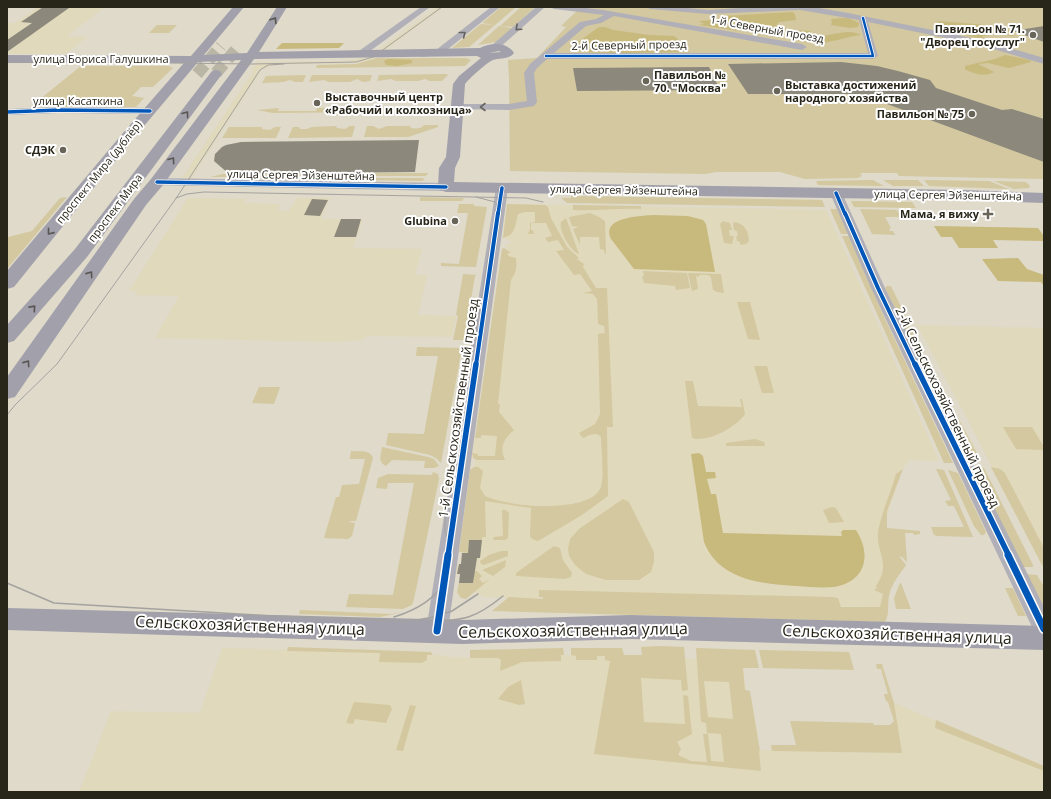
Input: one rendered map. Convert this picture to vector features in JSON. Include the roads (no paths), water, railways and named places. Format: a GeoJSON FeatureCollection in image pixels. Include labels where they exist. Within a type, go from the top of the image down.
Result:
{"type":"FeatureCollection","features":[{"type":"Feature","properties":{"kind":"main road"},"geometry":{"type":"LineString","coordinates":[[7,392],[140,202],[157,182],[250,56],[282,7]]}},
{"type":"Feature","properties":{"kind":"main road"},"geometry":{"type":"LineString","coordinates":[[230,35],[244,9]]}},
{"type":"Feature","properties":{"kind":"main road","name":"проспект Мира (дублёр)"},"geometry":{"type":"LineString","coordinates":[[7,283],[173,84],[194,64],[205,46],[244,9]]}},
{"type":"Feature","properties":{"kind":"main road"},"geometry":{"type":"LineString","coordinates":[[205,46],[214,51],[240,51],[248,48],[262,36]]}},
{"type":"Feature","properties":{"kind":"main road"},"geometry":{"type":"LineString","coordinates":[[364,54],[440,52],[487,53]]}},
{"type":"Feature","properties":{"kind":"main road"},"geometry":{"type":"LineString","coordinates":[[167,111],[194,64],[250,56],[346,54],[467,55],[487,53]]}},
{"type":"Feature","properties":{"kind":"main road"},"geometry":{"type":"LineString","coordinates":[[452,187],[458,168],[453,157],[459,84],[478,67],[487,53]]}},
{"type":"Feature","properties":{"kind":"main road"},"geometry":{"type":"LineString","coordinates":[[467,55],[479,58],[478,67]]}},
{"type":"Feature","properties":{"kind":"main road","name":"улица Бориса Галушкина"},"geometry":{"type":"LineString","coordinates":[[7,59],[184,65],[194,64]]}},
{"type":"Feature","properties":{"kind":"main road","name":"улица Бориса Галушкина"},"geometry":{"type":"LineString","coordinates":[[7,62],[68,61],[194,64]]}},
{"type":"Feature","properties":{"kind":"main road"},"geometry":{"type":"LineString","coordinates":[[173,84],[187,73],[201,71],[231,72],[229,84]]}},
{"type":"Feature","properties":{"kind":"main road","name":"проспект Мира"},"geometry":{"type":"LineString","coordinates":[[7,337],[75,260],[216,74]]}},
{"type":"Feature","properties":{"kind":"main road","name":"улица Сергея Эйзенштейна"},"geometry":{"type":"LineString","coordinates":[[452,187],[1044,198]]}},
{"type":"Feature","properties":{"kind":"main road","name":"проспект Мира"},"geometry":{"type":"LineString","coordinates":[[7,298],[99,195]]}},
{"type":"Feature","properties":{"kind":"main road"},"geometry":{"type":"LineString","coordinates":[[48,334],[52,312],[75,260],[140,202]]}},
{"type":"Feature","properties":{"kind":"main road","name":"Сельскохозяйственная улица"},"geometry":{"type":"LineString","coordinates":[[7,619],[462,632],[630,627],[1044,638]]}},
{"type":"Feature","properties":{"kind":"street"},"geometry":{"type":"LineString","coordinates":[[364,54],[426,7]]}},
{"type":"Feature","properties":{"kind":"street"},"geometry":{"type":"LineString","coordinates":[[364,54],[433,7]]}},
{"type":"Feature","properties":{"kind":"street"},"geometry":{"type":"LineString","coordinates":[[404,55],[440,52],[496,7]]}},
{"type":"Feature","properties":{"kind":"street"},"geometry":{"type":"LineString","coordinates":[[487,53],[540,7]]}},
{"type":"Feature","properties":{"kind":"street","name":"1-й Северный проезд"},"geometry":{"type":"LineString","coordinates":[[554,7],[612,14],[847,56]]}},
{"type":"Feature","properties":{"kind":"street"},"geometry":{"type":"LineString","coordinates":[[650,7],[708,12],[802,7]]}},
{"type":"Feature","properties":{"kind":"street"},"geometry":{"type":"LineString","coordinates":[[799,7],[863,18],[992,45],[1044,61]]}},
{"type":"Feature","properties":{"kind":"street"},"geometry":{"type":"LineString","coordinates":[[456,107],[509,107],[530,104],[532,102],[529,73],[533,66],[583,24],[598,21],[612,14]]}},
{"type":"Feature","properties":{"kind":"street"},"geometry":{"type":"LineString","coordinates":[[847,56],[873,56],[863,18]]}},
{"type":"Feature","properties":{"kind":"street","name":"2-й Северный проезд"},"geometry":{"type":"LineString","coordinates":[[546,56],[847,56]]}},
{"type":"Feature","properties":{"kind":"street","name":"улица Касаткина"},"geometry":{"type":"LineString","coordinates":[[7,112],[58,110],[150,111]]}},
{"type":"Feature","properties":{"kind":"street","name":"улица Сергея Эйзенштейна"},"geometry":{"type":"LineString","coordinates":[[157,182],[452,187]]}},
{"type":"Feature","properties":{"kind":"street","name":"1-й Сельскохозяйственный проезд"},"geometry":{"type":"LineString","coordinates":[[437,631],[502,188]]}},
{"type":"Feature","properties":{"kind":"street","name":"2-й Сельскохозяйственный проезд"},"geometry":{"type":"LineString","coordinates":[[836,193],[881,294],[1044,630]]}},
{"type":"Feature","properties":{"kind":"tunnel"},"geometry":{"type":"LineString","coordinates":[[197,74],[221,46]]}},
{"type":"Feature","properties":{"kind":"tunnel"},"geometry":{"type":"LineString","coordinates":[[216,73],[239,46]]}},
{"type":"Feature","properties":{"kind":"tram line"},"geometry":{"type":"LineString","coordinates":[[7,61],[252,64],[356,62],[373,57],[442,7]]}},
{"type":"Feature","properties":{"kind":"tram line"},"geometry":{"type":"LineString","coordinates":[[176,198],[260,70],[268,65],[284,64]]}},
{"type":"Feature","properties":{"kind":"tram line"},"geometry":{"type":"LineString","coordinates":[[176,198],[187,194],[204,192],[476,197]]}},
{"type":"Feature","properties":{"kind":"tram line"},"geometry":{"type":"LineString","coordinates":[[450,556],[501,214],[501,209],[495,202],[476,197]]}},
{"type":"Feature","properties":{"kind":"tram line"},"geometry":{"type":"LineString","coordinates":[[476,197],[526,198],[543,202]]}},
{"type":"Feature","properties":{"kind":"tram line"},"geometry":{"type":"LineString","coordinates":[[7,415],[15,405],[57,364],[176,198]]}},
{"type":"Feature","properties":{"kind":"tram line"},"geometry":{"type":"LineString","coordinates":[[450,549],[445,530],[445,521],[492,233],[499,222]]}},
{"type":"Feature","properties":{"kind":"tram line"},"geometry":{"type":"LineString","coordinates":[[394,617],[425,603],[438,591],[447,577],[450,555]]}},
{"type":"Feature","properties":{"kind":"tram line"},"geometry":{"type":"LineString","coordinates":[[7,583],[54,603],[272,616],[411,621],[434,617],[452,611],[478,594]]}},
{"type":"Feature","properties":{"kind":"tram line"},"geometry":{"type":"LineString","coordinates":[[429,621],[452,620],[469,617],[477,614],[503,596]]}},
{"type":"Feature","properties":{"kind":"place","name":"Павильон № 71. \"Дворец госуслуг\""},"geometry":{"type":"Point","coordinates":[1033,35]}},
{"type":"Feature","properties":{"kind":"place","name":"Павильон № 70. \"Москва\""},"geometry":{"type":"Point","coordinates":[646,81]}},
{"type":"Feature","properties":{"kind":"place","name":"Выставка достижений народного хозяйства"},"geometry":{"type":"Point","coordinates":[777,91]}},
{"type":"Feature","properties":{"kind":"place","name":"Выставочный центр «Рабочий и колхозница»"},"geometry":{"type":"Point","coordinates":[317,103]}},
{"type":"Feature","properties":{"kind":"place","name":"Павильон № 75"},"geometry":{"type":"Point","coordinates":[972,114]}},
{"type":"Feature","properties":{"kind":"place","name":"СДЭК"},"geometry":{"type":"Point","coordinates":[63,150]}},
{"type":"Feature","properties":{"kind":"place","name":"Мама, я вижу"},"geometry":{"type":"Point","coordinates":[988,214]}},
{"type":"Feature","properties":{"kind":"place","name":"Glubina"},"geometry":{"type":"Point","coordinates":[455,221]}}]}
